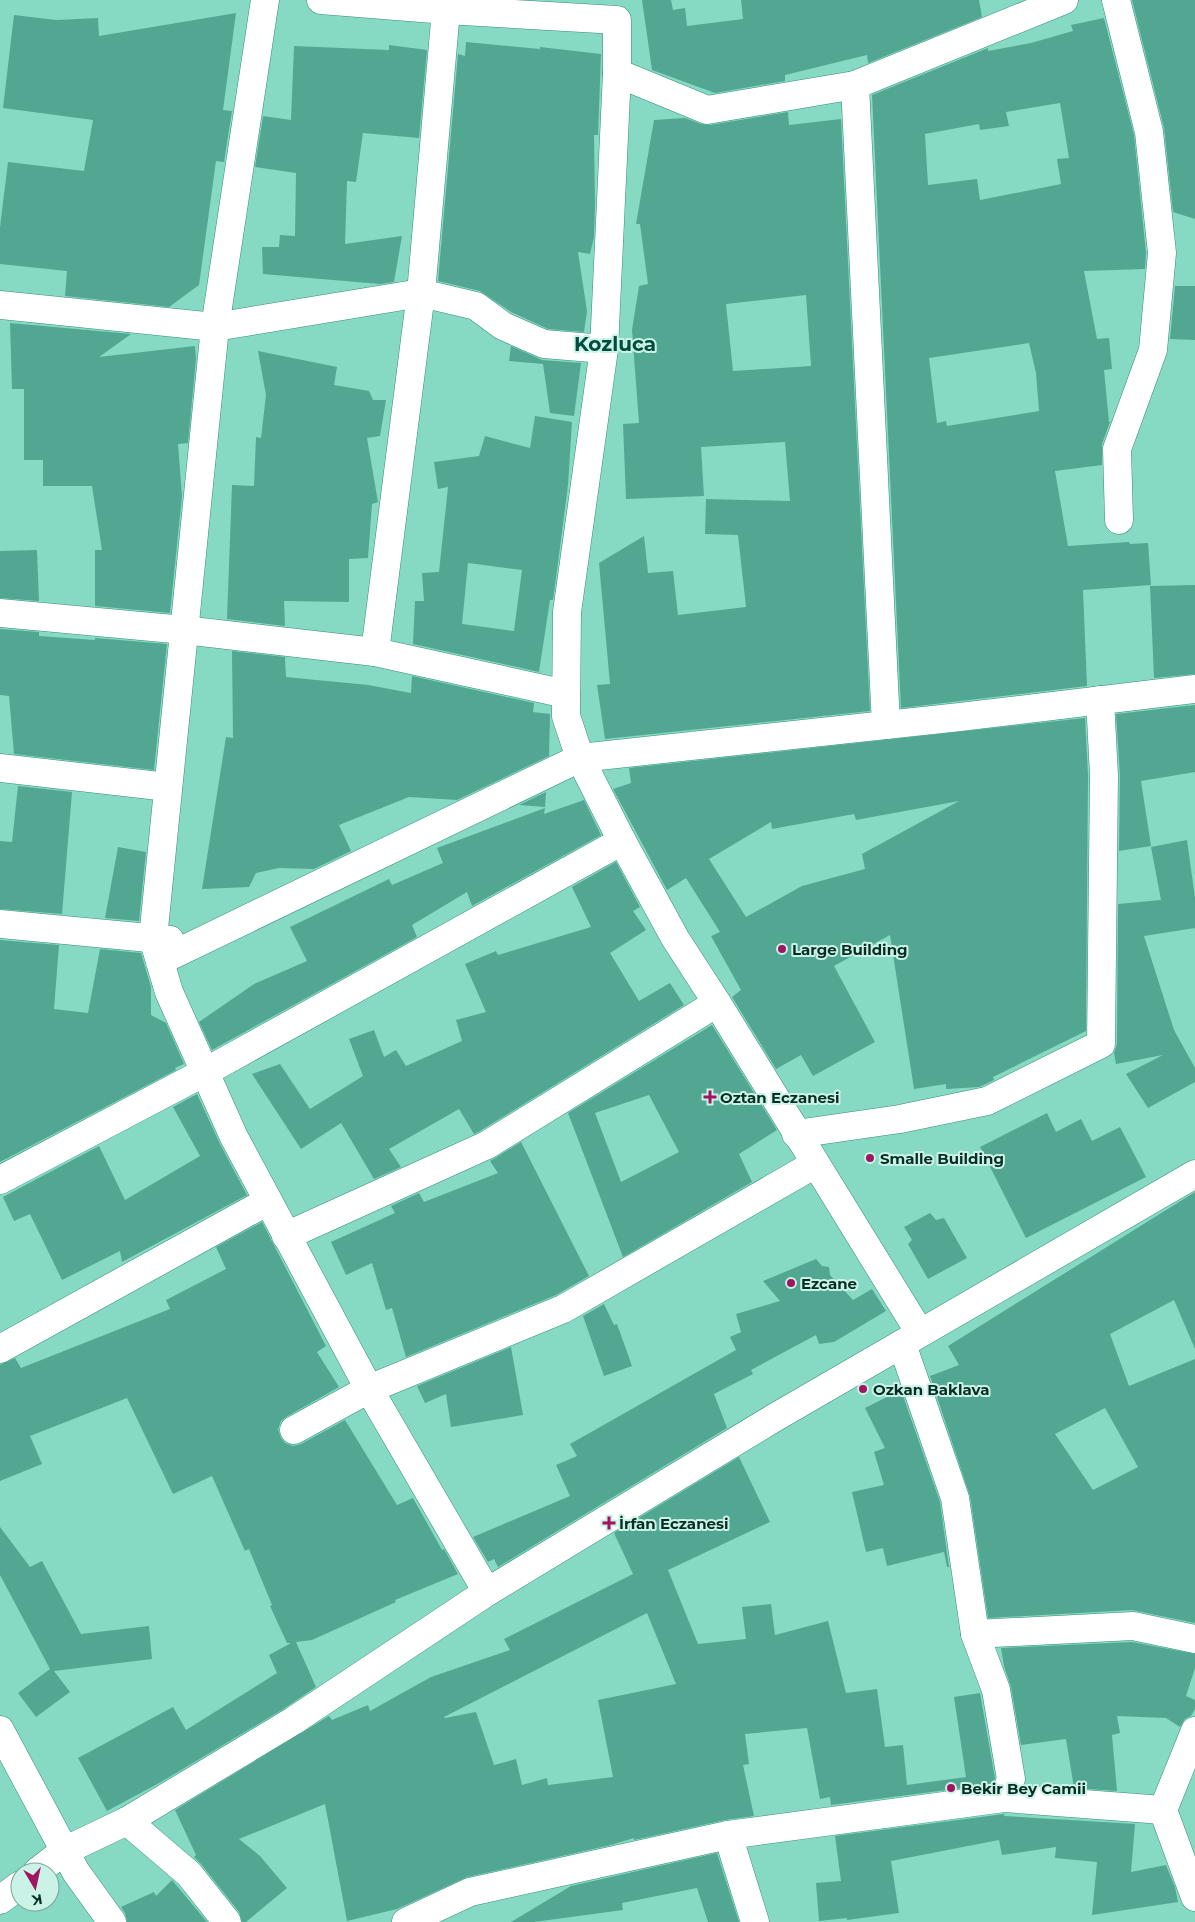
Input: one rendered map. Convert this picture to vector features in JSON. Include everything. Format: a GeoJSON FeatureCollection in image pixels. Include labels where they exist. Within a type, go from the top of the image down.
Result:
{"type":"FeatureCollection","features":[{"type":"Feature","properties":{"kind":"street"},"geometry":{"type":"LineString","coordinates":[[265,0],[215,327],[168,787],[156,949],[169,992],[234,1137],[369,1389],[487,1592]]}},
{"type":"Feature","properties":{"kind":"street"},"geometry":{"type":"LineString","coordinates":[[321,0],[446,10],[617,20],[617,73],[604,349],[566,612],[566,716],[580,758],[622,841],[675,938],[815,1164],[911,1339],[955,1498],[974,1634],[996,1690],[1011,1779],[1004,1798]]}},
{"type":"Feature","properties":{"kind":"street"},"geometry":{"type":"LineString","coordinates":[[617,73],[707,110],[855,85],[1064,0]]}},
{"type":"Feature","properties":{"kind":"street"},"geometry":{"type":"LineString","coordinates":[[1116,0],[1149,132],[1162,253],[1153,350],[1117,449],[1119,520]]}},
{"type":"Feature","properties":{"kind":"street"},"geometry":{"type":"LineString","coordinates":[[375,652],[421,293],[446,10]]}},
{"type":"Feature","properties":{"kind":"street"},"geometry":{"type":"LineString","coordinates":[[855,85],[886,725]]}},
{"type":"Feature","properties":{"kind":"street"},"geometry":{"type":"LineString","coordinates":[[0,305],[215,327],[421,293],[476,306],[503,326],[544,344],[604,349]]}},
{"type":"Feature","properties":{"kind":"street"},"geometry":{"type":"LineString","coordinates":[[0,612],[184,630],[375,652],[566,694]]}},
{"type":"Feature","properties":{"kind":"street"},"geometry":{"type":"LineString","coordinates":[[0,924],[156,949],[192,944],[580,758],[1195,689]]}},
{"type":"Feature","properties":{"kind":"street"},"geometry":{"type":"LineString","coordinates":[[796,1134],[900,1119],[987,1102],[1101,1044],[1104,775],[1100,700]]}},
{"type":"Feature","properties":{"kind":"street"},"geometry":{"type":"LineString","coordinates":[[0,768],[168,787]]}},
{"type":"Feature","properties":{"kind":"street"},"geometry":{"type":"LineString","coordinates":[[0,1180],[205,1072],[622,841]]}},
{"type":"Feature","properties":{"kind":"street"},"geometry":{"type":"LineString","coordinates":[[286,1236],[487,1145],[717,1003]]}},
{"type":"Feature","properties":{"kind":"street"},"geometry":{"type":"LineString","coordinates":[[294,1430],[369,1389],[563,1309],[815,1164]]}},
{"type":"Feature","properties":{"kind":"street"},"geometry":{"type":"LineString","coordinates":[[49,1862],[64,1851],[127,1821],[293,1720],[487,1592],[765,1423],[1195,1174]]}},
{"type":"Feature","properties":{"kind":"street"},"geometry":{"type":"LineString","coordinates":[[0,1349],[268,1201]]}},
{"type":"Feature","properties":{"kind":"street"},"geometry":{"type":"LineString","coordinates":[[974,1634],[1133,1626],[1195,1639]]}},
{"type":"Feature","properties":{"kind":"street"},"geometry":{"type":"LineString","coordinates":[[0,1730],[76,1872],[112,1922]]}},
{"type":"Feature","properties":{"kind":"street"},"geometry":{"type":"LineString","coordinates":[[1195,1731],[1163,1810],[1195,1898]]}},
{"type":"Feature","properties":{"kind":"street"},"geometry":{"type":"LineString","coordinates":[[406,1922],[470,1892],[728,1835],[1004,1798],[1163,1810]]}},
{"type":"Feature","properties":{"kind":"street"},"geometry":{"type":"LineString","coordinates":[[127,1821],[189,1874],[227,1922]]}},
{"type":"Feature","properties":{"kind":"street"},"geometry":{"type":"LineString","coordinates":[[728,1835],[755,1922]]}},
{"type":"Feature","properties":{"kind":"building"},"geometry":{"type":"Polygon","coordinates":[[[642,0],[671,0],[673,10],[685,8],[687,26],[743,19],[741,0],[979,0],[982,17],[868,63],[867,55],[785,75],[785,81],[715,93],[652,70],[642,0]]]}},
{"type":"Feature","properties":{"kind":"building"},"geometry":{"type":"Polygon","coordinates":[[[1132,0],[1195,0],[1195,219],[1173,212],[1164,128],[1132,0]]]}},
{"type":"Feature","properties":{"kind":"building"},"geometry":{"type":"Polygon","coordinates":[[[236,13],[223,110],[232,111],[224,162],[216,161],[199,285],[169,307],[65,296],[67,271],[0,264],[0,227],[8,162],[84,171],[93,120],[3,108],[14,15],[56,20],[98,18],[99,36],[236,13]]]}},
{"type":"Feature","properties":{"kind":"building"},"geometry":{"type":"Polygon","coordinates":[[[1104,18],[1134,135],[1146,253],[1145,269],[1084,271],[1097,339],[1109,338],[1112,369],[1104,370],[1110,422],[1102,444],[1102,465],[1055,471],[1068,546],[1129,542],[1130,544],[1148,543],[1151,585],[1083,590],[1087,686],[901,708],[872,95],[988,48],[988,51],[1031,43],[1073,31],[1071,25],[1104,18]],[[1060,103],[1006,112],[1009,126],[980,130],[979,124],[925,134],[928,185],[977,179],[980,200],[1061,184],[1057,159],[1069,158],[1060,103]],[[1029,343],[929,358],[937,423],[946,421],[947,426],[1039,411],[1036,373],[1029,343]]]}},
{"type":"Feature","properties":{"kind":"building"},"geometry":{"type":"Polygon","coordinates":[[[466,42],[540,49],[540,47],[601,54],[598,135],[594,135],[594,237],[590,254],[578,252],[587,311],[584,332],[548,329],[511,312],[480,291],[438,281],[458,54],[465,56],[466,42]]]}},
{"type":"Feature","properties":{"kind":"building"},"geometry":{"type":"Polygon","coordinates":[[[389,45],[427,50],[419,138],[363,133],[356,182],[347,181],[345,244],[402,236],[394,282],[380,284],[263,274],[262,247],[279,247],[280,235],[295,236],[296,173],[255,167],[263,116],[291,120],[294,46],[389,50],[389,45]]]}},
{"type":"Feature","properties":{"kind":"building"},"geometry":{"type":"Polygon","coordinates":[[[788,112],[789,125],[841,119],[870,711],[605,739],[597,685],[610,684],[599,563],[644,536],[648,573],[673,571],[678,615],[746,607],[738,535],[705,534],[706,499],[790,501],[785,442],[701,447],[704,496],[626,499],[623,424],[639,423],[632,330],[639,286],[648,284],[640,224],[636,224],[654,120],[685,118],[710,125],[788,112]],[[806,295],[726,304],[733,371],[811,366],[806,295]]]}},
{"type":"Feature","properties":{"kind":"building"},"geometry":{"type":"Polygon","coordinates":[[[1175,286],[1195,286],[1195,340],[1170,339],[1175,286]]]}},
{"type":"Feature","properties":{"kind":"building"},"geometry":{"type":"Polygon","coordinates":[[[10,323],[131,334],[99,357],[195,346],[196,359],[188,443],[178,444],[182,496],[170,613],[95,606],[95,550],[102,550],[92,486],[43,486],[43,460],[24,460],[24,389],[12,389],[10,323]]]}},
{"type":"Feature","properties":{"kind":"building"},"geometry":{"type":"Polygon","coordinates":[[[511,346],[542,360],[581,363],[574,416],[550,413],[543,364],[509,361],[511,346]]]}},
{"type":"Feature","properties":{"kind":"building"},"geometry":{"type":"Polygon","coordinates":[[[258,351],[337,367],[334,385],[369,391],[373,400],[386,400],[380,436],[367,438],[378,502],[372,504],[368,558],[349,559],[349,602],[284,601],[285,626],[227,619],[232,485],[254,486],[256,437],[261,438],[266,395],[258,351]]]}},
{"type":"Feature","properties":{"kind":"building"},"geometry":{"type":"Polygon","coordinates":[[[535,416],[572,422],[568,485],[556,578],[553,600],[550,600],[539,672],[413,644],[415,601],[424,601],[422,573],[439,572],[448,487],[438,489],[434,462],[479,456],[485,436],[530,448],[535,416]],[[468,563],[462,624],[514,631],[522,570],[468,563]]]}},
{"type":"Feature","properties":{"kind":"building"},"geometry":{"type":"Polygon","coordinates":[[[37,550],[39,601],[0,598],[0,551],[37,550]]]}},
{"type":"Feature","properties":{"kind":"building"},"geometry":{"type":"Polygon","coordinates":[[[1195,585],[1195,674],[1154,678],[1150,586],[1195,585]]]}},
{"type":"Feature","properties":{"kind":"building"},"geometry":{"type":"Polygon","coordinates":[[[0,629],[39,632],[39,636],[167,644],[154,770],[14,754],[9,696],[0,695],[0,629]]]}},
{"type":"Feature","properties":{"kind":"building"},"geometry":{"type":"Polygon","coordinates":[[[232,651],[285,657],[286,677],[368,685],[411,693],[412,676],[534,703],[533,712],[550,714],[549,756],[457,800],[409,797],[339,825],[351,851],[314,869],[279,868],[256,873],[249,887],[202,889],[226,737],[233,738],[232,651]]]}},
{"type":"Feature","properties":{"kind":"building"},"geometry":{"type":"Polygon","coordinates":[[[1195,705],[1195,772],[1141,781],[1151,846],[1119,851],[1120,775],[1116,714],[1195,705]]]}},
{"type":"Feature","properties":{"kind":"building"},"geometry":{"type":"Polygon","coordinates":[[[1085,718],[1088,775],[1086,1031],[993,1077],[994,1080],[979,1087],[946,1089],[946,1084],[914,1089],[890,935],[834,966],[875,1042],[813,1076],[801,1055],[776,1069],[732,997],[741,990],[711,936],[720,932],[686,878],[667,890],[613,789],[631,783],[629,768],[1085,718]],[[959,801],[856,820],[854,814],[772,829],[771,822],[709,859],[746,917],[802,886],[865,869],[862,854],[959,801]]]}},
{"type":"Feature","properties":{"kind":"building"},"geometry":{"type":"Polygon","coordinates":[[[18,786],[72,792],[62,914],[0,909],[0,841],[12,842],[18,786]]]}},
{"type":"Feature","properties":{"kind":"building"},"geometry":{"type":"Polygon","coordinates":[[[546,792],[545,807],[519,805],[546,792]]]}},
{"type":"Feature","properties":{"kind":"building"},"geometry":{"type":"Polygon","coordinates":[[[584,800],[601,835],[472,906],[467,892],[412,925],[417,937],[212,1050],[199,1022],[254,984],[307,961],[290,927],[389,879],[392,885],[443,863],[437,848],[545,808],[544,814],[584,800]]]}},
{"type":"Feature","properties":{"kind":"building"},"geometry":{"type":"Polygon","coordinates":[[[1187,840],[1195,898],[1195,928],[1144,936],[1174,1030],[1195,1068],[1195,1082],[1148,1108],[1126,1074],[1163,1055],[1116,1064],[1114,1053],[1117,1044],[1118,904],[1161,900],[1151,847],[1187,840]]]}},
{"type":"Feature","properties":{"kind":"building"},"geometry":{"type":"Polygon","coordinates":[[[118,847],[146,852],[139,921],[105,918],[118,847]]]}},
{"type":"Feature","properties":{"kind":"building"},"geometry":{"type":"Polygon","coordinates":[[[616,862],[640,907],[633,911],[646,930],[610,953],[639,1001],[670,983],[684,1005],[474,1134],[459,1109],[389,1149],[401,1167],[374,1179],[341,1123],[301,1149],[252,1074],[280,1064],[310,1109],[363,1076],[349,1039],[374,1030],[384,1057],[396,1050],[406,1066],[462,1041],[456,1020],[486,1012],[465,964],[496,951],[498,955],[591,927],[572,887],[616,862]]]}},
{"type":"Feature","properties":{"kind":"building"},"geometry":{"type":"Polygon","coordinates":[[[0,940],[59,945],[54,1009],[88,1013],[100,949],[141,953],[151,987],[151,1015],[166,1023],[184,1064],[175,1068],[176,1070],[0,1162],[0,940]]]}},
{"type":"Feature","properties":{"kind":"building"},"geometry":{"type":"Polygon","coordinates":[[[712,1025],[777,1130],[739,1154],[752,1182],[623,1257],[568,1113],[712,1025]],[[649,1095],[595,1113],[621,1182],[679,1152],[649,1095]]]}},
{"type":"Feature","properties":{"kind":"building"},"geometry":{"type":"Polygon","coordinates":[[[197,1094],[220,1144],[247,1195],[122,1262],[120,1251],[62,1280],[30,1214],[14,1221],[3,1197],[99,1146],[125,1200],[200,1156],[173,1107],[197,1094]]]}},
{"type":"Feature","properties":{"kind":"building"},"geometry":{"type":"Polygon","coordinates":[[[1047,1113],[1056,1132],[1081,1119],[1092,1141],[1120,1127],[1146,1177],[1026,1238],[980,1147],[1047,1113]]]}},
{"type":"Feature","properties":{"kind":"building"},"geometry":{"type":"Polygon","coordinates":[[[521,1142],[589,1276],[556,1295],[406,1357],[392,1308],[386,1310],[372,1263],[346,1275],[331,1242],[395,1213],[391,1206],[419,1193],[424,1202],[498,1173],[490,1161],[521,1142]]]}},
{"type":"Feature","properties":{"kind":"building"},"geometry":{"type":"Polygon","coordinates":[[[1195,1192],[1195,1349],[1174,1300],[1110,1334],[1129,1386],[1195,1359],[1195,1623],[1132,1610],[988,1618],[970,1496],[930,1376],[959,1365],[948,1346],[1195,1192]],[[1105,1408],[1055,1434],[1093,1490],[1138,1467],[1105,1408]]]}},
{"type":"Feature","properties":{"kind":"building"},"geometry":{"type":"Polygon","coordinates":[[[930,1213],[936,1220],[944,1218],[967,1258],[928,1279],[908,1244],[912,1240],[904,1227],[930,1213]]]}},
{"type":"Feature","properties":{"kind":"building"},"geometry":{"type":"Polygon","coordinates":[[[262,1222],[326,1346],[317,1352],[339,1387],[281,1421],[278,1429],[281,1438],[285,1443],[293,1446],[301,1444],[345,1420],[397,1505],[413,1498],[442,1550],[444,1549],[458,1574],[395,1600],[396,1602],[312,1640],[296,1642],[316,1687],[285,1708],[161,1782],[107,1811],[78,1758],[173,1707],[186,1730],[277,1673],[269,1655],[291,1643],[287,1643],[270,1606],[272,1605],[249,1549],[245,1551],[212,1476],[173,1494],[127,1398],[30,1436],[42,1464],[0,1481],[0,1365],[15,1358],[21,1368],[170,1309],[166,1300],[226,1269],[216,1247],[262,1222]]]}},
{"type":"Feature","properties":{"kind":"building"},"geometry":{"type":"Polygon","coordinates":[[[816,1259],[822,1266],[829,1267],[830,1275],[853,1300],[872,1289],[886,1311],[834,1342],[819,1344],[816,1335],[751,1370],[753,1374],[714,1394],[727,1428],[498,1567],[494,1559],[488,1562],[473,1537],[570,1496],[556,1465],[577,1456],[570,1444],[736,1350],[730,1337],[741,1332],[736,1314],[780,1301],[763,1281],[816,1259]]]}},
{"type":"Feature","properties":{"kind":"building"},"geometry":{"type":"Polygon","coordinates":[[[604,1304],[614,1325],[617,1324],[632,1366],[604,1376],[583,1316],[604,1304]]]}},
{"type":"Feature","properties":{"kind":"building"},"geometry":{"type":"Polygon","coordinates":[[[511,1347],[523,1415],[451,1427],[446,1394],[425,1403],[417,1386],[511,1347]]]}},
{"type":"Feature","properties":{"kind":"building"},"geometry":{"type":"Polygon","coordinates":[[[901,1390],[940,1502],[949,1567],[947,1567],[944,1552],[887,1566],[883,1548],[866,1552],[852,1492],[884,1485],[874,1452],[885,1448],[865,1408],[901,1390]]]}},
{"type":"Feature","properties":{"kind":"building"},"geometry":{"type":"Polygon","coordinates":[[[739,1457],[770,1522],[668,1570],[698,1644],[746,1639],[742,1607],[771,1604],[775,1635],[828,1621],[846,1693],[877,1689],[885,1747],[903,1745],[907,1785],[966,1777],[954,1697],[980,1693],[995,1778],[993,1784],[831,1805],[830,1797],[820,1799],[807,1728],[745,1734],[749,1764],[743,1765],[754,1816],[725,1820],[634,1840],[634,1838],[611,1845],[467,1877],[397,1909],[347,1921],[325,1804],[239,1839],[260,1856],[287,1888],[246,1922],[242,1922],[239,1912],[194,1857],[196,1855],[175,1810],[329,1716],[332,1720],[368,1705],[370,1711],[431,1677],[510,1650],[504,1639],[633,1574],[614,1533],[739,1457]],[[647,1613],[444,1717],[476,1712],[494,1765],[516,1759],[522,1785],[547,1778],[548,1785],[613,1777],[598,1700],[676,1684],[647,1613]]]}},
{"type":"Feature","properties":{"kind":"building"},"geometry":{"type":"Polygon","coordinates":[[[0,1527],[30,1567],[42,1561],[81,1634],[149,1626],[152,1659],[54,1671],[70,1692],[36,1717],[18,1693],[50,1669],[0,1575],[0,1527]]]}},
{"type":"Feature","properties":{"kind":"building"},"geometry":{"type":"Polygon","coordinates":[[[1132,1642],[1195,1654],[1195,1668],[1186,1696],[1195,1700],[1195,1709],[1180,1727],[1166,1718],[1117,1716],[1120,1733],[1112,1735],[1117,1791],[1074,1788],[1066,1739],[1021,1745],[1011,1687],[1004,1666],[1001,1648],[1132,1642]]]}},
{"type":"Feature","properties":{"kind":"building"},"geometry":{"type":"Polygon","coordinates":[[[1004,1814],[1004,1816],[1135,1824],[1131,1872],[1166,1865],[1175,1887],[1178,1902],[1092,1915],[1097,1862],[1055,1858],[1056,1847],[1002,1855],[999,1840],[891,1861],[899,1913],[847,1920],[847,1918],[819,1921],[816,1883],[841,1881],[835,1836],[1004,1814]]]}},
{"type":"Feature","properties":{"kind":"building"},"geometry":{"type":"Polygon","coordinates":[[[717,1853],[739,1922],[708,1922],[697,1888],[622,1903],[623,1910],[534,1922],[511,1922],[571,1886],[717,1853]]]}},
{"type":"Feature","properties":{"kind":"building"},"geometry":{"type":"Polygon","coordinates":[[[172,1880],[207,1922],[127,1922],[121,1907],[154,1892],[156,1896],[172,1880]]]}},
{"type":"Feature","properties":{"kind":"place","name":"Large Building"},"geometry":{"type":"Point","coordinates":[782,949]}},
{"type":"Feature","properties":{"kind":"place","name":"Oztan Eczanesi"},"geometry":{"type":"Point","coordinates":[710,1097]}},
{"type":"Feature","properties":{"kind":"place","name":"Smalle Building"},"geometry":{"type":"Point","coordinates":[870,1158]}},
{"type":"Feature","properties":{"kind":"place","name":"Ezcane"},"geometry":{"type":"Point","coordinates":[791,1283]}},
{"type":"Feature","properties":{"kind":"place","name":"Ozkan Baklava"},"geometry":{"type":"Point","coordinates":[863,1389]}},
{"type":"Feature","properties":{"kind":"place","name":"İrfan Eczanesi"},"geometry":{"type":"Point","coordinates":[609,1523]}},
{"type":"Feature","properties":{"kind":"place","name":"Bekir Bey Camii"},"geometry":{"type":"Point","coordinates":[951,1788]}},
{"type":"Feature","properties":{"kind":"district","name":"Kozluca"},"geometry":{"type":"Point","coordinates":[615,344]}}]}
